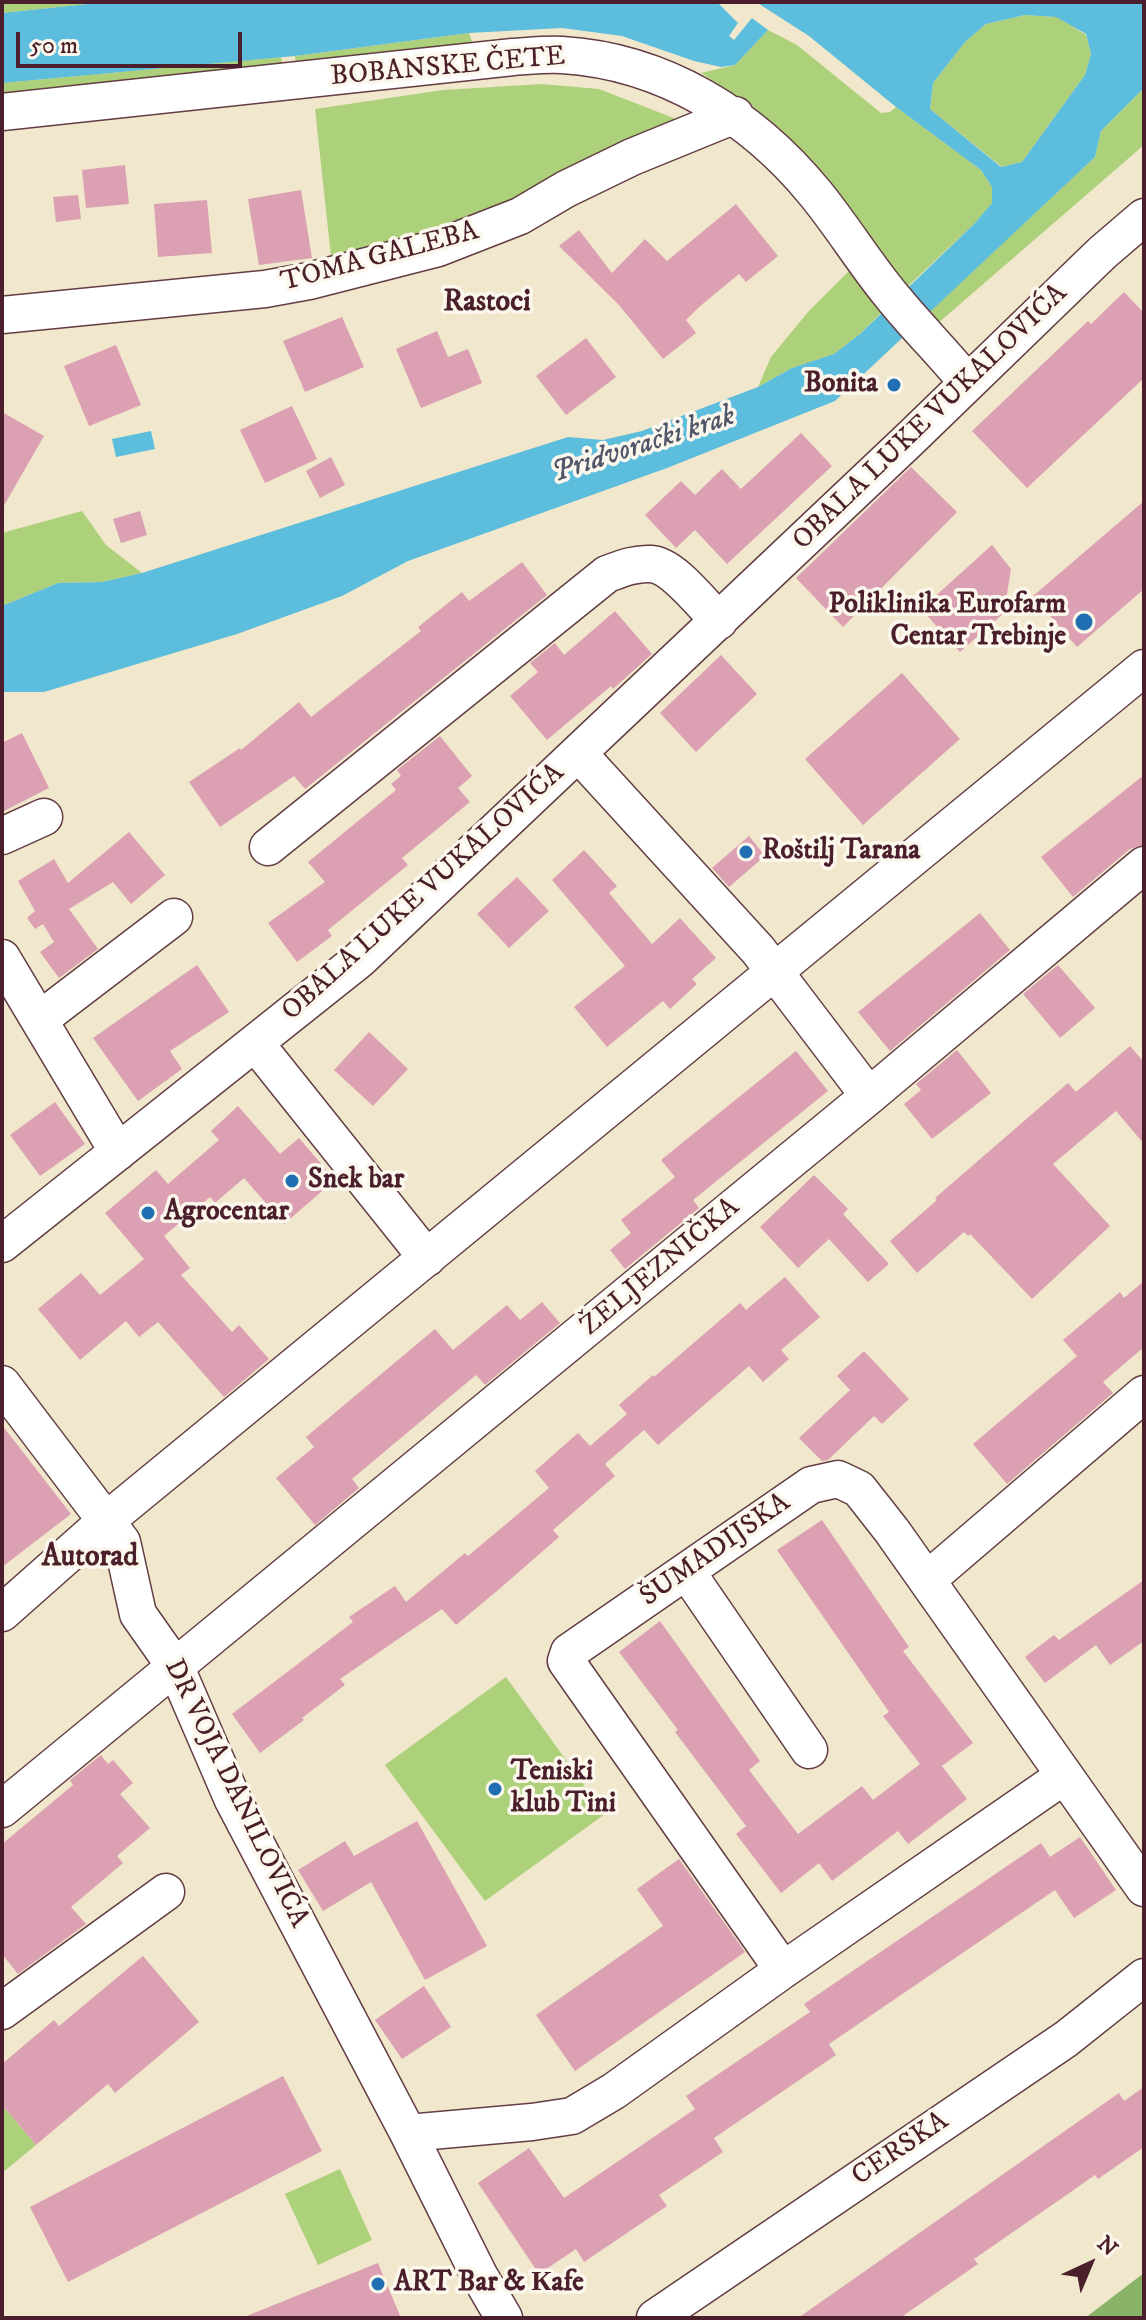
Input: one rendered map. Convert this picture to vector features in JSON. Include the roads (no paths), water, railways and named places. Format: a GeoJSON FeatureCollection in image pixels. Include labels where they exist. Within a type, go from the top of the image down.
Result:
{"type":"FeatureCollection","features":[{"type":"Feature","properties":{"kind":"street","name":"BOBANSKE ČETE"},"geometry":{"type":"LineString","coordinates":[[2,112],[476,60],[561,55],[609,61],[650,72],[735,115],[782,155],[906,312],[967,382]]}},
{"type":"Feature","properties":{"kind":"street","name":"TOMA GALEBA"},"geometry":{"type":"LineString","coordinates":[[2,315],[265,289],[438,248],[520,216],[566,189],[632,157],[735,115]]}},
{"type":"Feature","properties":{"kind":"street","name":"OBALA LUKE VUKALOVIĆA"},"geometry":{"type":"LineString","coordinates":[[2,1244],[359,960],[719,621],[1102,253],[1144,217]]}},
{"type":"Feature","properties":{"kind":"street"},"geometry":{"type":"LineString","coordinates":[[268,847],[607,574],[634,565],[654,564],[667,568],[719,621]]}},
{"type":"Feature","properties":{"kind":"street"},"geometry":{"type":"LineString","coordinates":[[2,1613],[107,1520],[1144,668]]}},
{"type":"Feature","properties":{"kind":"street"},"geometry":{"type":"LineString","coordinates":[[578,753],[758,950],[869,1096]]}},
{"type":"Feature","properties":{"kind":"street"},"geometry":{"type":"LineString","coordinates":[[2,836],[44,817]]}},
{"type":"Feature","properties":{"kind":"street","name":"ŽELJEZNIČKA"},"geometry":{"type":"LineString","coordinates":[[2,1809],[869,1096],[1144,865]]}},
{"type":"Feature","properties":{"kind":"street"},"geometry":{"type":"LineString","coordinates":[[39,1020],[174,917]]}},
{"type":"Feature","properties":{"kind":"street"},"geometry":{"type":"LineString","coordinates":[[2,958],[118,1152]]}},
{"type":"Feature","properties":{"kind":"street"},"geometry":{"type":"LineString","coordinates":[[256,1044],[427,1258]]}},
{"type":"Feature","properties":{"kind":"street","name":"DR VOJA DANILOVIĆA"},"geometry":{"type":"LineString","coordinates":[[2,1384],[122,1542],[138,1614],[176,1668],[233,1800],[504,2318]]}},
{"type":"Feature","properties":{"kind":"street"},"geometry":{"type":"LineString","coordinates":[[927,1580],[1144,1394]]}},
{"type":"Feature","properties":{"kind":"street","name":"ŠUMADIJSKA"},"geometry":{"type":"LineString","coordinates":[[783,1970],[566,1661],[569,1652],[811,1485],[838,1479],[859,1489],[927,1580],[1144,1888]]}},
{"type":"Feature","properties":{"kind":"street"},"geometry":{"type":"LineString","coordinates":[[687,1572],[809,1750]]}},
{"type":"Feature","properties":{"kind":"street"},"geometry":{"type":"LineString","coordinates":[[408,2133],[572,2116],[614,2091],[1064,1776]]}},
{"type":"Feature","properties":{"kind":"street"},"geometry":{"type":"LineString","coordinates":[[2,2011],[166,1892]]}},
{"type":"Feature","properties":{"kind":"street","name":"CERSKA"},"geometry":{"type":"LineString","coordinates":[[655,2318],[1066,2039],[1144,1977]]}},
{"type":"Feature","properties":{"kind":"water"},"geometry":{"type":"Polygon","coordinates":[[[107,2],[717,2],[738,23],[729,36],[734,40],[752,18],[768,30],[735,65],[721,67],[622,36],[562,28],[469,33],[295,56],[2,83],[2,13],[107,2]]]}},
{"type":"Feature","properties":{"kind":"water","name":"Pridvorački krak"},"geometry":{"type":"Polygon","coordinates":[[[756,2],[1144,2],[1144,88],[1101,131],[1095,157],[835,401],[667,468],[408,561],[342,596],[237,634],[44,692],[2,692],[2,606],[58,583],[102,582],[142,573],[568,437],[603,440],[642,431],[758,387],[792,368],[834,354],[860,334],[974,224],[992,203],[992,187],[981,170],[896,107],[809,36],[756,2]],[[1025,15],[986,24],[965,42],[933,83],[930,109],[1001,167],[1022,162],[1085,75],[1091,54],[1086,34],[1056,17],[1025,15]]]}},
{"type":"Feature","properties":{"kind":"water"},"geometry":{"type":"Polygon","coordinates":[[[151,431],[155,449],[116,457],[112,439],[151,431]]]}},
{"type":"Feature","properties":{"kind":"place","name":"Bonita"},"geometry":{"type":"Point","coordinates":[894,385]}},
{"type":"Feature","properties":{"kind":"place","name":"Poliklinika Eurofarm Centar Trebinje"},"geometry":{"type":"Point","coordinates":[1084,622]}},
{"type":"Feature","properties":{"kind":"place","name":"Roštilj Tarana"},"geometry":{"type":"Point","coordinates":[746,852]}},
{"type":"Feature","properties":{"kind":"place","name":"Snek bar"},"geometry":{"type":"Point","coordinates":[292,1181]}},
{"type":"Feature","properties":{"kind":"place","name":"Agrocentar"},"geometry":{"type":"Point","coordinates":[148,1213]}},
{"type":"Feature","properties":{"kind":"place","name":"Teniski klub Tini"},"geometry":{"type":"Point","coordinates":[495,1789]}},
{"type":"Feature","properties":{"kind":"place","name":"ART Bar & Кafe"},"geometry":{"type":"Point","coordinates":[378,2284]}},
{"type":"Feature","properties":{"kind":"district","name":"Rastoci"},"geometry":{"type":"Point","coordinates":[487,304]}},
{"type":"Feature","properties":{"kind":"district","name":"Autorad"},"geometry":{"type":"Point","coordinates":[90,1559]}}]}
